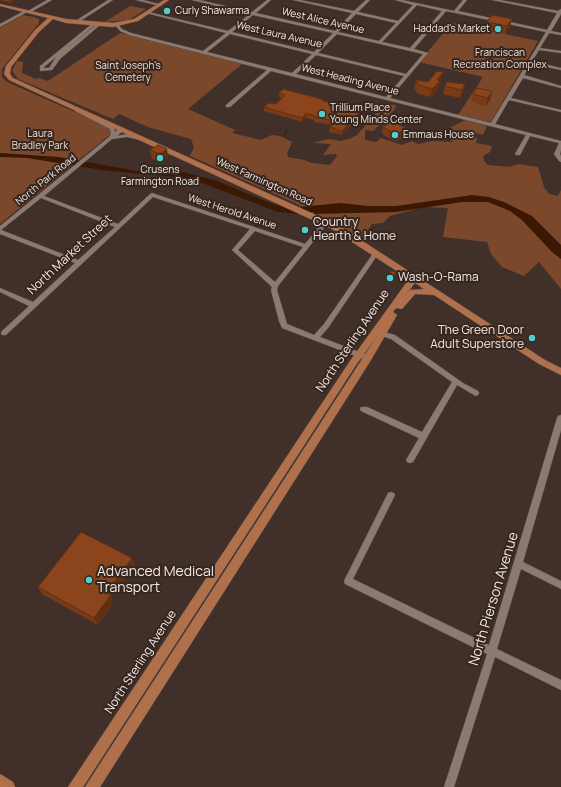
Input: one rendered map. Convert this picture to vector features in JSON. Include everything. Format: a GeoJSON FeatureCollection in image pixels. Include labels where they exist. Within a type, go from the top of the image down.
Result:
{"type":"FeatureCollection","features":[{"type":"Feature","properties":{"kind":"main road"},"geometry":{"type":"LineString","coordinates":[[0,5],[71,22],[120,25],[136,20],[167,0]]}},
{"type":"Feature","properties":{"kind":"main road"},"geometry":{"type":"LineString","coordinates":[[29,12],[40,19],[36,31]]}},
{"type":"Feature","properties":{"kind":"main road","name":"West Farmington Road"},"geometry":{"type":"LineString","coordinates":[[51,18],[36,31],[8,67],[7,75],[14,81],[326,222],[542,362],[561,372]]}},
{"type":"Feature","properties":{"kind":"main road"},"geometry":{"type":"LineString","coordinates":[[36,31],[52,23],[71,22]]}},
{"type":"Feature","properties":{"kind":"main road","name":"North Sterling Avenue"},"geometry":{"type":"LineString","coordinates":[[74,787],[379,332],[408,285],[413,280],[419,281],[379,332]]}},
{"type":"Feature","properties":{"kind":"main road"},"geometry":{"type":"LineString","coordinates":[[394,314],[409,295],[417,291],[431,292],[450,301]]}},
{"type":"Feature","properties":{"kind":"main road","name":"North Sterling Avenue"},"geometry":{"type":"LineString","coordinates":[[92,787],[363,356]]}},
{"type":"Feature","properties":{"kind":"main road"},"geometry":{"type":"LineString","coordinates":[[0,781],[8,787]]}},
{"type":"Feature","properties":{"kind":"street"},"geometry":{"type":"LineString","coordinates":[[29,12],[46,0]]}},
{"type":"Feature","properties":{"kind":"street"},"geometry":{"type":"LineString","coordinates":[[0,26],[50,0]]}},
{"type":"Feature","properties":{"kind":"street"},"geometry":{"type":"LineString","coordinates":[[71,22],[106,0]]}},
{"type":"Feature","properties":{"kind":"street"},"geometry":{"type":"LineString","coordinates":[[71,22],[111,0]]}},
{"type":"Feature","properties":{"kind":"street"},"geometry":{"type":"LineString","coordinates":[[138,0],[160,5]]}},
{"type":"Feature","properties":{"kind":"street","name":"West Alice Avenue"},"geometry":{"type":"LineString","coordinates":[[194,0],[426,53],[406,75]]}},
{"type":"Feature","properties":{"kind":"street"},"geometry":{"type":"LineString","coordinates":[[205,52],[269,0]]}},
{"type":"Feature","properties":{"kind":"street"},"geometry":{"type":"LineString","coordinates":[[295,0],[399,22]]}},
{"type":"Feature","properties":{"kind":"street"},"geometry":{"type":"LineString","coordinates":[[293,75],[368,0]]}},
{"type":"Feature","properties":{"kind":"street"},"geometry":{"type":"LineString","coordinates":[[397,0],[561,34]]}},
{"type":"Feature","properties":{"kind":"street"},"geometry":{"type":"LineString","coordinates":[[455,12],[466,0]]}},
{"type":"Feature","properties":{"kind":"street"},"geometry":{"type":"LineString","coordinates":[[492,125],[560,12],[494,0]]}},
{"type":"Feature","properties":{"kind":"street"},"geometry":{"type":"LineString","coordinates":[[380,42],[416,4]]}},
{"type":"Feature","properties":{"kind":"street"},"geometry":{"type":"LineString","coordinates":[[412,50],[445,10]]}},
{"type":"Feature","properties":{"kind":"street","name":"West Laura Avenue"},"geometry":{"type":"LineString","coordinates":[[148,13],[406,75]]}},
{"type":"Feature","properties":{"kind":"street"},"geometry":{"type":"LineString","coordinates":[[96,24],[58,58],[50,69],[42,70],[42,67],[96,24]]}},
{"type":"Feature","properties":{"kind":"street","name":"West Heading Avenue"},"geometry":{"type":"LineString","coordinates":[[120,25],[123,31],[135,35],[561,143]]}},
{"type":"Feature","properties":{"kind":"street"},"geometry":{"type":"LineString","coordinates":[[538,49],[561,52]]}},
{"type":"Feature","properties":{"kind":"street"},"geometry":{"type":"LineString","coordinates":[[530,62],[561,69]]}},
{"type":"Feature","properties":{"kind":"street"},"geometry":{"type":"LineString","coordinates":[[228,106],[270,69]]}},
{"type":"Feature","properties":{"kind":"street"},"geometry":{"type":"LineString","coordinates":[[386,99],[406,75]]}},
{"type":"Feature","properties":{"kind":"street"},"geometry":{"type":"LineString","coordinates":[[522,76],[561,88]]}},
{"type":"Feature","properties":{"kind":"street"},"geometry":{"type":"LineString","coordinates":[[509,99],[561,111]]}},
{"type":"Feature","properties":{"kind":"street"},"geometry":{"type":"LineString","coordinates":[[73,108],[112,128],[114,134],[109,140]]}},
{"type":"Feature","properties":{"kind":"street","name":"North Park Road"},"geometry":{"type":"LineString","coordinates":[[0,231],[39,196],[122,129]]}},
{"type":"Feature","properties":{"kind":"street"},"geometry":{"type":"LineString","coordinates":[[518,154],[529,134]]}},
{"type":"Feature","properties":{"kind":"street"},"geometry":{"type":"LineString","coordinates":[[109,140],[127,135],[148,141]]}},
{"type":"Feature","properties":{"kind":"street"},"geometry":{"type":"LineString","coordinates":[[561,143],[557,154],[561,160]]}},
{"type":"Feature","properties":{"kind":"street","name":"North Market Street"},"geometry":{"type":"LineString","coordinates":[[4,333],[152,194]]}},
{"type":"Feature","properties":{"kind":"street","name":"West Herold Avenue"},"geometry":{"type":"LineString","coordinates":[[152,194],[306,246]]}},
{"type":"Feature","properties":{"kind":"street"},"geometry":{"type":"LineString","coordinates":[[39,196],[118,226]]}},
{"type":"Feature","properties":{"kind":"street"},"geometry":{"type":"LineString","coordinates":[[326,222],[275,286],[274,290],[284,326],[363,356]]}},
{"type":"Feature","properties":{"kind":"street"},"geometry":{"type":"LineString","coordinates":[[254,228],[235,250],[275,286]]}},
{"type":"Feature","properties":{"kind":"street"},"geometry":{"type":"LineString","coordinates":[[0,231],[80,263]]}},
{"type":"Feature","properties":{"kind":"street"},"geometry":{"type":"LineString","coordinates":[[315,338],[326,326],[376,253]]}},
{"type":"Feature","properties":{"kind":"street"},"geometry":{"type":"LineString","coordinates":[[0,290],[34,305]]}},
{"type":"Feature","properties":{"kind":"street"},"geometry":{"type":"LineString","coordinates":[[379,332],[393,337],[455,382],[476,393]]}},
{"type":"Feature","properties":{"kind":"street"},"geometry":{"type":"LineString","coordinates":[[410,460],[455,382]]}},
{"type":"Feature","properties":{"kind":"street"},"geometry":{"type":"LineString","coordinates":[[364,409],[423,436]]}},
{"type":"Feature","properties":{"kind":"street","name":"North Pierson Avenue"},"geometry":{"type":"LineString","coordinates":[[449,787],[492,652],[561,418]]}},
{"type":"Feature","properties":{"kind":"street"},"geometry":{"type":"LineString","coordinates":[[391,495],[348,581],[561,685]]}},
{"type":"Feature","properties":{"kind":"street"},"geometry":{"type":"LineString","coordinates":[[518,564],[561,585]]}},
{"type":"Feature","properties":{"kind":"green space"},"geometry":{"type":"Polygon","coordinates":[[[130,6],[146,9],[129,20],[105,22],[130,6]]]}},
{"type":"Feature","properties":{"kind":"green space","name":"Laura Bradley Park"},"geometry":{"type":"Polygon","coordinates":[[[22,15],[39,19],[39,23],[2,69],[2,77],[7,82],[111,128],[112,133],[0,224],[0,28],[22,15]]]}},
{"type":"Feature","properties":{"kind":"green space","name":"Franciscan Recreation Complex"},"geometry":{"type":"Polygon","coordinates":[[[452,23],[538,41],[491,122],[458,115],[483,77],[419,62],[452,23]]]}},
{"type":"Feature","properties":{"kind":"green space","name":"Saint Joseph's Cemetery"},"geometry":{"type":"Polygon","coordinates":[[[120,33],[242,64],[188,109],[235,130],[232,133],[261,140],[272,135],[280,136],[292,142],[287,154],[288,157],[312,163],[330,165],[337,156],[336,154],[323,155],[331,144],[312,143],[329,139],[340,141],[357,135],[384,104],[396,105],[395,109],[373,131],[365,130],[365,140],[376,142],[381,138],[402,145],[412,141],[418,144],[432,141],[454,142],[434,132],[448,129],[465,120],[487,126],[483,135],[476,133],[474,137],[477,138],[476,143],[492,146],[490,152],[483,156],[484,161],[488,165],[510,167],[518,164],[538,167],[544,187],[549,194],[558,196],[561,190],[561,289],[539,262],[524,276],[502,267],[491,254],[487,242],[443,237],[448,208],[424,207],[390,216],[383,223],[372,224],[362,239],[295,203],[190,156],[194,147],[191,139],[148,127],[119,114],[113,119],[18,79],[12,71],[17,61],[23,62],[22,73],[36,79],[39,78],[48,81],[120,33]]]}},
{"type":"Feature","properties":{"kind":"shaded area"},"geometry":{"type":"Polygon","coordinates":[[[0,153],[59,157],[149,173],[183,172],[217,181],[270,203],[289,208],[340,203],[369,206],[396,206],[472,195],[489,197],[504,202],[532,216],[561,245],[561,259],[552,252],[522,220],[510,211],[488,202],[462,202],[396,212],[314,214],[314,212],[298,214],[278,212],[189,178],[108,171],[27,158],[0,157],[0,153]]]}},
{"type":"Feature","properties":{"kind":"building"},"geometry":{"type":"Polygon","coordinates":[[[492,15],[512,19],[507,26],[487,22],[492,15]]]}},
{"type":"Feature","properties":{"kind":"building"},"geometry":{"type":"Polygon","coordinates":[[[437,71],[443,72],[437,80],[440,81],[432,89],[419,85],[416,80],[428,82],[437,71]]]}},
{"type":"Feature","properties":{"kind":"building"},"geometry":{"type":"Polygon","coordinates":[[[447,82],[465,84],[462,90],[445,86],[447,82]]]}},
{"type":"Feature","properties":{"kind":"building"},"geometry":{"type":"Polygon","coordinates":[[[477,88],[492,91],[488,98],[473,94],[477,88]]]}},
{"type":"Feature","properties":{"kind":"building"},"geometry":{"type":"Polygon","coordinates":[[[283,89],[322,99],[321,100],[334,104],[330,107],[344,111],[350,104],[362,108],[352,122],[350,122],[342,131],[330,127],[335,121],[314,117],[316,116],[306,113],[302,118],[264,107],[269,103],[277,103],[285,95],[279,93],[283,89]]]}},
{"type":"Feature","properties":{"kind":"building"},"geometry":{"type":"Polygon","coordinates":[[[393,122],[408,129],[396,134],[383,127],[386,126],[383,124],[393,122]]]}},
{"type":"Feature","properties":{"kind":"building"},"geometry":{"type":"Polygon","coordinates":[[[158,145],[167,149],[160,154],[150,150],[158,145]]]}},
{"type":"Feature","properties":{"kind":"building"},"geometry":{"type":"Polygon","coordinates":[[[391,271],[396,272],[392,278],[388,277],[391,271]]]}},
{"type":"Feature","properties":{"kind":"building","name":"Advanced Medical Transport"},"geometry":{"type":"Polygon","coordinates":[[[81,532],[132,558],[108,590],[110,596],[94,618],[38,587],[81,532]]]}},
{"type":"Feature","properties":{"kind":"waterway"},"geometry":{"type":"LineString","coordinates":[[285,135],[287,130]]}},
{"type":"Feature","properties":{"kind":"place","name":"Curly Shawarma"},"geometry":{"type":"Point","coordinates":[167,11]}},
{"type":"Feature","properties":{"kind":"place","name":"Haddad's Market"},"geometry":{"type":"Point","coordinates":[498,29]}},
{"type":"Feature","properties":{"kind":"place","name":"Trillium Place Young Minds Center"},"geometry":{"type":"Point","coordinates":[322,114]}},
{"type":"Feature","properties":{"kind":"place","name":"Emmaus House"},"geometry":{"type":"Point","coordinates":[395,135]}},
{"type":"Feature","properties":{"kind":"place","name":"Crusens Farmington Road"},"geometry":{"type":"Point","coordinates":[160,158]}},
{"type":"Feature","properties":{"kind":"place","name":"Country Hearth & Home"},"geometry":{"type":"Point","coordinates":[305,230]}},
{"type":"Feature","properties":{"kind":"place","name":"Wash-O-Rama"},"geometry":{"type":"Point","coordinates":[390,278]}},
{"type":"Feature","properties":{"kind":"place","name":"The Green Door Adult Superstore"},"geometry":{"type":"Point","coordinates":[532,338]}},
{"type":"Feature","properties":{"kind":"place","name":"Advanced Medical Transport"},"geometry":{"type":"Point","coordinates":[89,580]}}]}
